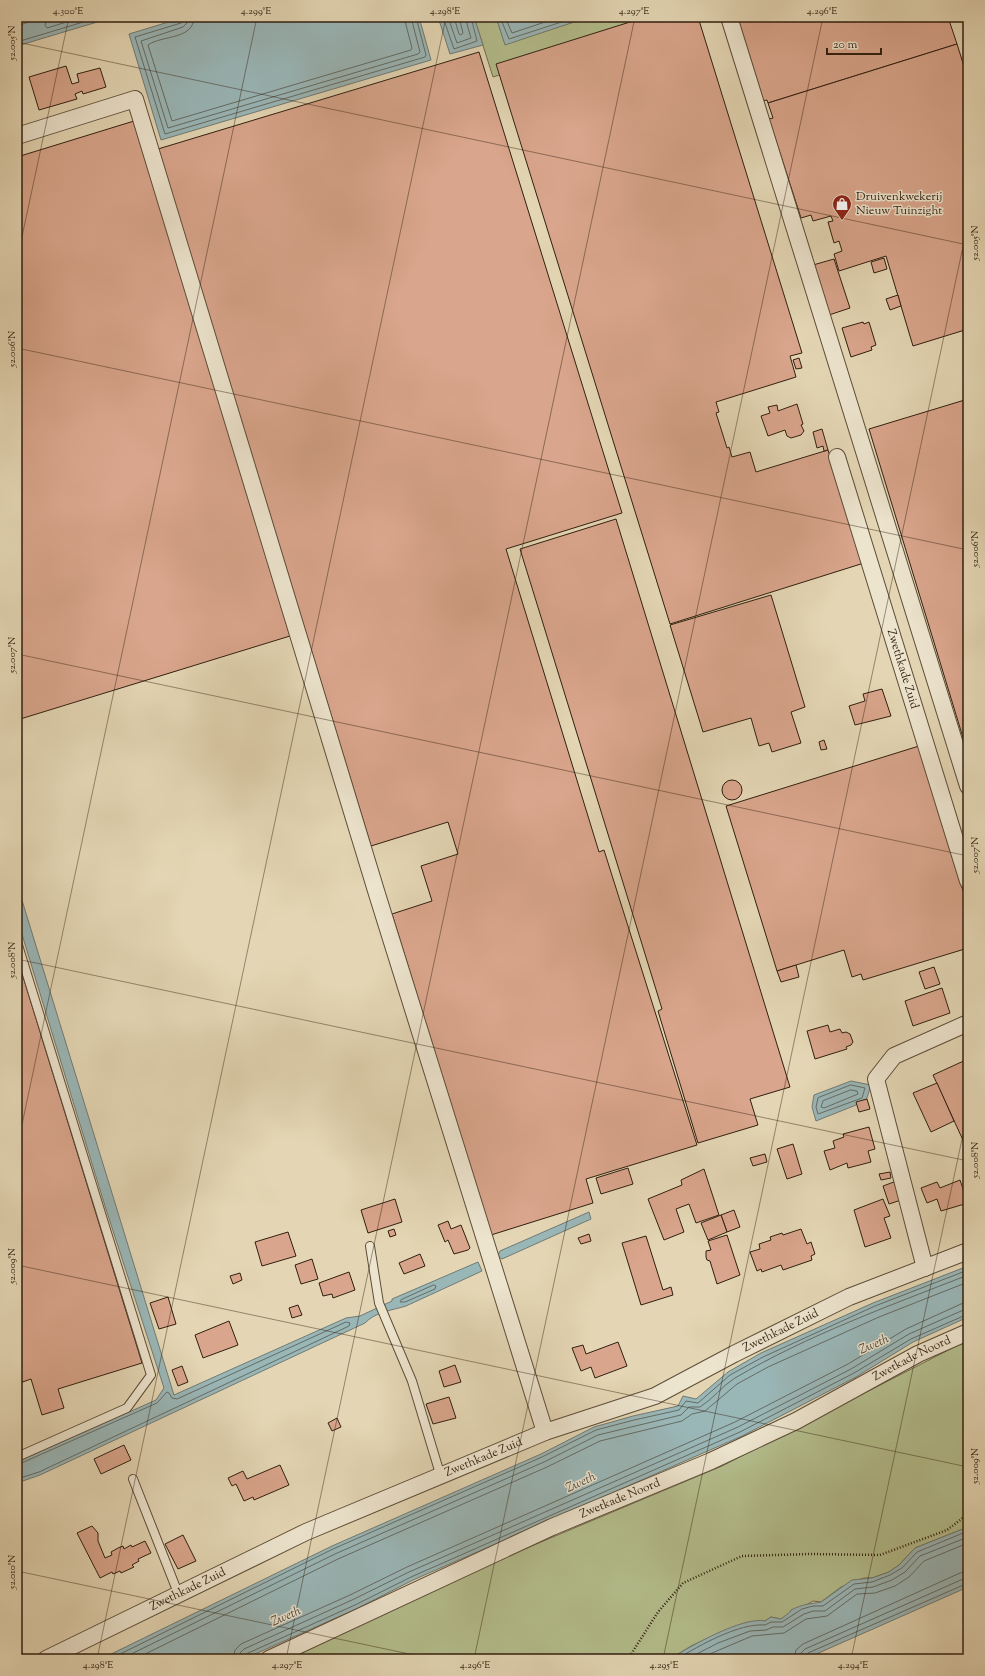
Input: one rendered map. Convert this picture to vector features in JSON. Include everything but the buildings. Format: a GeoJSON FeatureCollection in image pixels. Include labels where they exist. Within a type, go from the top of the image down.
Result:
{"type":"FeatureCollection","features":[{"type":"Feature","properties":{"kind":"street"},"geometry":{"type":"LineString","coordinates":[[729,17],[968,786]]}},
{"type":"Feature","properties":{"kind":"street"},"geometry":{"type":"LineString","coordinates":[[17,136],[135,99],[375,886],[545,1432]]}},
{"type":"Feature","properties":{"kind":"street","name":"Zwethkade Zuid"},"geometry":{"type":"LineString","coordinates":[[837,457],[968,881]]}},
{"type":"Feature","properties":{"kind":"street"},"geometry":{"type":"LineString","coordinates":[[925,1268],[876,1079],[894,1056],[968,1023]]}},
{"type":"Feature","properties":{"kind":"street","name":"Zwethkade Zuid"},"geometry":{"type":"LineString","coordinates":[[46,1659],[178,1593],[306,1532],[545,1432],[655,1396],[734,1354],[848,1297],[968,1251]]}},
{"type":"Feature","properties":{"kind":"street","name":"Zwetkade Noord"},"geometry":{"type":"LineString","coordinates":[[269,1659],[552,1527],[718,1458],[796,1421],[918,1354],[968,1332]]}},
{"type":"Feature","properties":{"kind":"lane"},"geometry":{"type":"LineString","coordinates":[[17,942],[151,1375],[127,1408],[17,1457]]}},
{"type":"Feature","properties":{"kind":"lane"},"geometry":{"type":"LineString","coordinates":[[370,1246],[379,1303],[412,1381],[440,1477]]}},
{"type":"Feature","properties":{"kind":"lane"},"geometry":{"type":"LineString","coordinates":[[133,1479],[178,1593]]}},
{"type":"Feature","properties":{"kind":"lane"},"geometry":{"type":"LineString","coordinates":[[17,1652],[20,1659]]}},
{"type":"Feature","properties":{"kind":"path"},"geometry":{"type":"LineString","coordinates":[[628,1659],[658,1612],[683,1582],[742,1556],[810,1554],[880,1556],[947,1530],[968,1514]]}},
{"type":"Feature","properties":{"kind":"green space"},"geometry":{"type":"Polygon","coordinates":[[[17,17],[44,17],[17,26],[17,17]]]}},
{"type":"Feature","properties":{"kind":"green space"},"geometry":{"type":"Polygon","coordinates":[[[474,17],[496,17],[505,44],[589,17],[686,17],[493,77],[474,17]]]}},
{"type":"Feature","properties":{"kind":"green space"},"geometry":{"type":"Polygon","coordinates":[[[968,1340],[968,1527],[915,1548],[899,1565],[889,1572],[872,1578],[864,1578],[841,1587],[821,1602],[813,1601],[781,1619],[771,1617],[765,1621],[715,1635],[691,1646],[670,1659],[276,1659],[441,1584],[722,1466],[968,1340]]]}},
{"type":"Feature","properties":{"kind":"water"},"geometry":{"type":"Polygon","coordinates":[[[44,17],[114,17],[17,46],[17,26],[44,17]]]}},
{"type":"Feature","properties":{"kind":"water"},"geometry":{"type":"Polygon","coordinates":[[[185,17],[419,17],[431,60],[161,140],[129,34],[185,17]]]}},
{"type":"Feature","properties":{"kind":"water"},"geometry":{"type":"Polygon","coordinates":[[[438,17],[474,17],[483,45],[450,54],[438,17]]]}},
{"type":"Feature","properties":{"kind":"water"},"geometry":{"type":"Polygon","coordinates":[[[496,17],[589,17],[505,45],[496,17]]]}},
{"type":"Feature","properties":{"kind":"water"},"geometry":{"type":"Polygon","coordinates":[[[17,884],[174,1395],[346,1318],[360,1316],[392,1301],[392,1299],[478,1262],[482,1271],[406,1306],[374,1316],[365,1323],[40,1475],[17,1483],[17,1462],[156,1400],[164,1388],[105,1206],[17,918],[17,884]]]}},
{"type":"Feature","properties":{"kind":"water"},"geometry":{"type":"Polygon","coordinates":[[[851,1081],[871,1085],[866,1101],[816,1121],[812,1107],[814,1095],[851,1081]]]}},
{"type":"Feature","properties":{"kind":"water"},"geometry":{"type":"Polygon","coordinates":[[[589,1212],[591,1219],[502,1259],[498,1256],[500,1251],[589,1212]]]}},
{"type":"Feature","properties":{"kind":"water","name":"Zweth"},"geometry":{"type":"Polygon","coordinates":[[[968,1266],[968,1317],[913,1342],[856,1377],[742,1436],[413,1580],[356,1609],[244,1659],[101,1659],[332,1546],[541,1454],[594,1427],[633,1416],[678,1406],[683,1396],[696,1399],[728,1372],[761,1353],[873,1303],[968,1266]]]}},
{"type":"Feature","properties":{"kind":"water"},"geometry":{"type":"Polygon","coordinates":[[[968,1527],[968,1587],[805,1659],[670,1659],[703,1640],[730,1628],[744,1623],[765,1621],[771,1617],[781,1619],[795,1608],[806,1604],[821,1602],[852,1580],[872,1578],[889,1572],[899,1565],[915,1548],[968,1527]]]}},
{"type":"Feature","properties":{"kind":"place","name":"Druivenkwekerij Nieuw Tuinzight"},"geometry":{"type":"Point","coordinates":[842,221]}}]}
